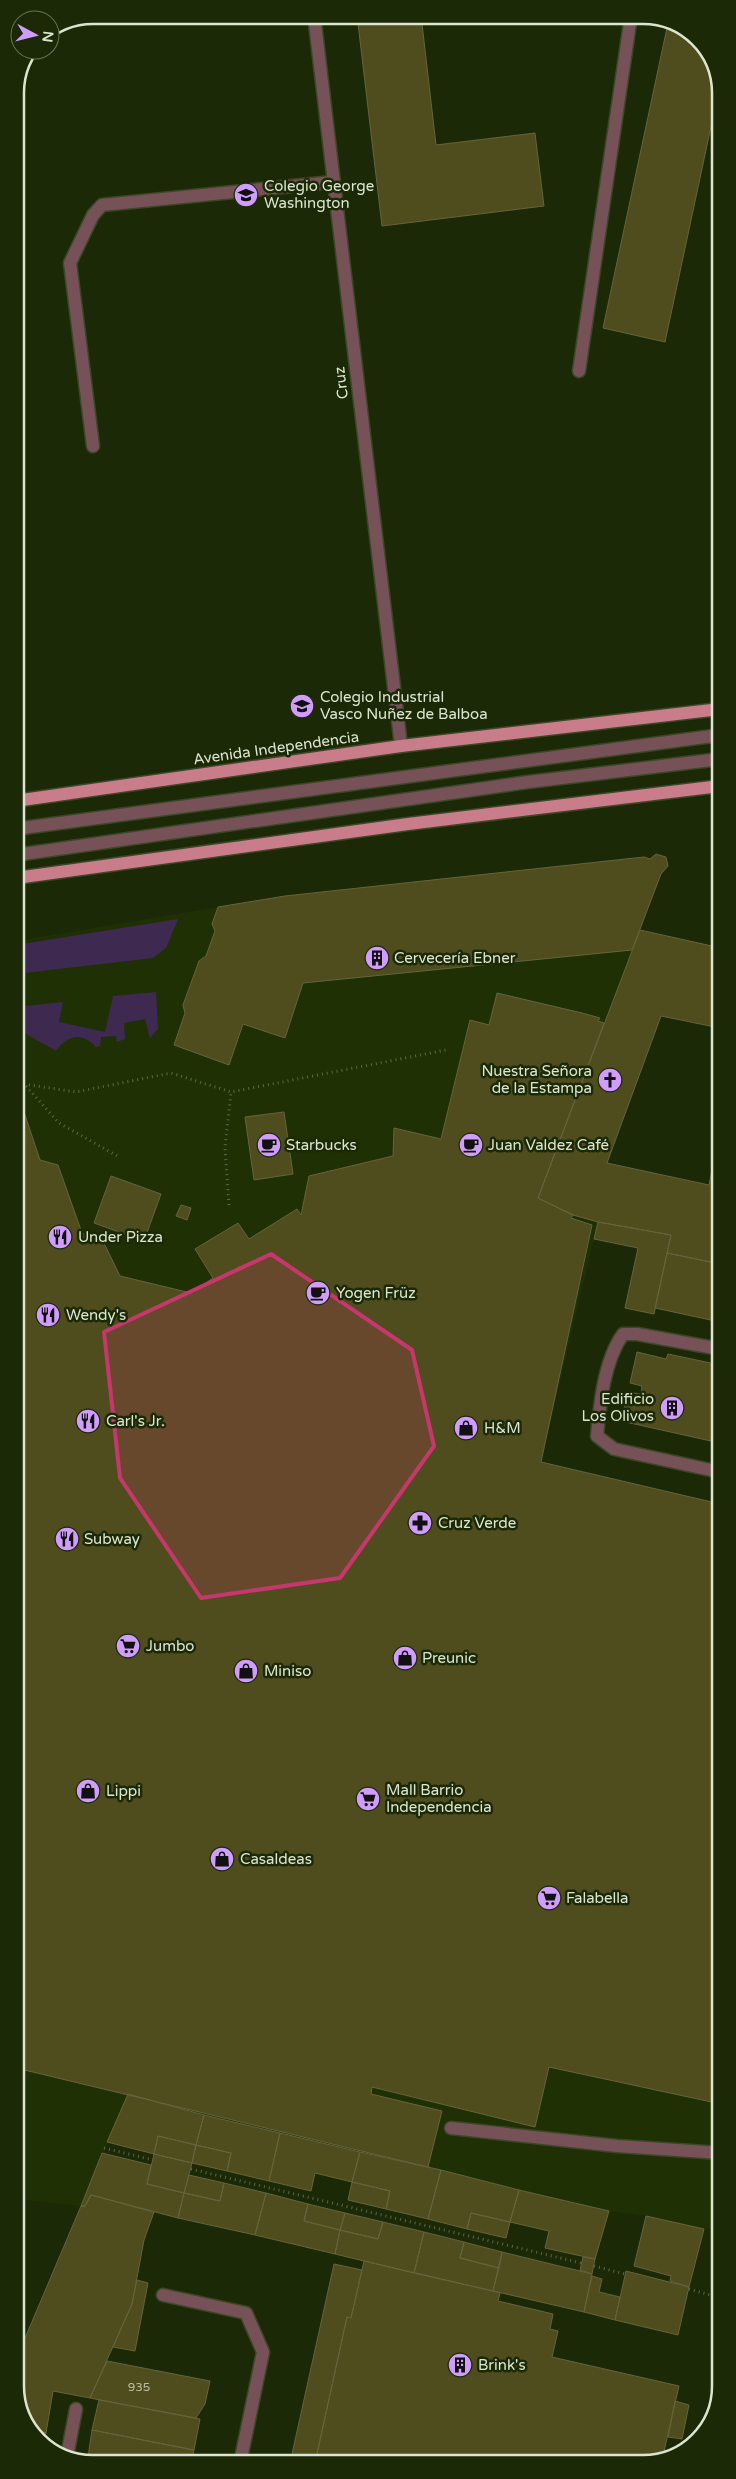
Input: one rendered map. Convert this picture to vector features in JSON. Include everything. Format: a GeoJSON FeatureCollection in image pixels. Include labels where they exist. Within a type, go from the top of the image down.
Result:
{"type":"FeatureCollection","features":[{"type":"Feature","properties":{"kind":"main road","name":"Avenida Independencia"},"geometry":{"type":"LineString","coordinates":[[24,801],[401,746],[712,709]]}},
{"type":"Feature","properties":{"kind":"main road"},"geometry":{"type":"LineString","coordinates":[[24,877],[408,824],[712,787]]}},
{"type":"Feature","properties":{"kind":"street","name":"Cruz"},"geometry":{"type":"LineString","coordinates":[[315,24],[401,746]]}},
{"type":"Feature","properties":{"kind":"street"},"geometry":{"type":"LineString","coordinates":[[579,371],[629,24]]}},
{"type":"Feature","properties":{"kind":"street"},"geometry":{"type":"LineString","coordinates":[[93,446],[70,263],[93,215],[102,204],[333,182]]}},
{"type":"Feature","properties":{"kind":"street"},"geometry":{"type":"LineString","coordinates":[[24,828],[712,736]]}},
{"type":"Feature","properties":{"kind":"street"},"geometry":{"type":"LineString","coordinates":[[24,854],[528,782],[712,760]]}},
{"type":"Feature","properties":{"kind":"street"},"geometry":{"type":"LineString","coordinates":[[712,1348],[637,1334],[623,1334],[615,1346],[606,1379],[597,1436],[614,1449],[712,1470]]}},
{"type":"Feature","properties":{"kind":"street"},"geometry":{"type":"LineString","coordinates":[[451,2128],[617,2146],[712,2152]]}},
{"type":"Feature","properties":{"kind":"street"},"geometry":{"type":"LineString","coordinates":[[163,2295],[246,2313],[263,2352],[242,2455]]}},
{"type":"Feature","properties":{"kind":"street"},"geometry":{"type":"LineString","coordinates":[[69,2451],[76,2409]]}},
{"type":"Feature","properties":{"kind":"path"},"geometry":{"type":"LineString","coordinates":[[24,1084],[76,1092],[171,1073],[231,1092],[446,1050]]}},
{"type":"Feature","properties":{"kind":"path"},"geometry":{"type":"LineString","coordinates":[[24,1084],[59,1124],[119,1157]]}},
{"type":"Feature","properties":{"kind":"path"},"geometry":{"type":"LineString","coordinates":[[229,1205],[225,1148],[231,1092]]}},
{"type":"Feature","properties":{"kind":"path"},"geometry":{"type":"LineString","coordinates":[[104,2148],[153,2160]]}},
{"type":"Feature","properties":{"kind":"path"},"geometry":{"type":"LineString","coordinates":[[191,2169],[581,2263]]}},
{"type":"Feature","properties":{"kind":"path"},"geometry":{"type":"LineString","coordinates":[[594,2266],[626,2274]]}},
{"type":"Feature","properties":{"kind":"path"},"geometry":{"type":"LineString","coordinates":[[688,2289],[712,2296]]}},
{"type":"Feature","properties":{"kind":"highlighted area"},"geometry":{"type":"Polygon","coordinates":[[[271,1254],[412,1350],[434,1446],[340,1578],[201,1598],[120,1478],[104,1332],[271,1254]]]}},
{"type":"Feature","properties":{"kind":"shaded area","name":"Mall Barrio Independencia"},"geometry":{"type":"Polygon","coordinates":[[[656,854],[666,857],[668,866],[661,874],[538,1198],[598,1222],[541,1462],[712,1502],[712,2229],[704,2229],[646,2216],[609,2211],[204,2115],[129,2094],[81,2206],[24,2200],[24,940],[285,896],[644,857],[649,859],[656,854]]]}},
{"type":"Feature","properties":{"kind":"shaded area"},"geometry":{"type":"Polygon","coordinates":[[[178,919],[166,948],[153,958],[24,973],[24,944],[178,919]]]}},
{"type":"Feature","properties":{"kind":"shaded area"},"geometry":{"type":"Polygon","coordinates":[[[156,992],[158,1029],[150,1038],[145,1019],[124,1023],[125,1039],[117,1042],[116,1036],[101,1037],[100,1046],[96,1047],[86,1039],[75,1037],[65,1041],[56,1051],[24,1033],[24,1006],[63,1002],[59,1022],[105,1032],[113,996],[156,992]]]}},
{"type":"Feature","properties":{"kind":"building"},"geometry":{"type":"Polygon","coordinates":[[[358,24],[422,24],[436,145],[535,133],[544,206],[382,226],[358,24]]]}},
{"type":"Feature","properties":{"kind":"building"},"geometry":{"type":"Polygon","coordinates":[[[667,28],[682,35],[689,41],[703,58],[709,70],[712,93],[712,122],[665,342],[603,328],[667,28]]]}},
{"type":"Feature","properties":{"kind":"building","name":"Cervecería Ebner"},"geometry":{"type":"Polygon","coordinates":[[[656,854],[666,857],[668,866],[661,874],[632,950],[303,983],[285,1038],[243,1024],[229,1065],[174,1045],[185,1013],[183,1005],[199,961],[206,956],[215,931],[212,924],[218,907],[285,896],[644,857],[650,859],[656,854]]]}},
{"type":"Feature","properties":{"kind":"building","name":"Nuestra Señora de la Estampa"},"geometry":{"type":"Polygon","coordinates":[[[640,930],[712,946],[712,1026],[661,1016],[607,1163],[709,1185],[712,1170],[712,1262],[667,1253],[671,1235],[598,1222],[573,1215],[538,1198],[640,930]]]}},
{"type":"Feature","properties":{"kind":"building","name":"Mall Barrio Independencia"},"geometry":{"type":"Polygon","coordinates":[[[497,993],[600,1018],[598,1021],[604,1023],[538,1198],[573,1215],[571,1218],[592,1225],[541,1462],[712,1502],[712,2102],[549,2067],[535,2127],[372,2087],[371,2094],[442,2111],[428,2167],[24,2070],[24,1112],[40,1160],[58,1165],[82,1233],[103,1241],[120,1276],[191,1293],[213,1278],[195,1249],[238,1223],[249,1239],[297,1209],[301,1215],[309,1176],[393,1156],[394,1128],[441,1139],[470,1020],[489,1025],[497,993]]]}},
{"type":"Feature","properties":{"kind":"building"},"geometry":{"type":"Polygon","coordinates":[[[284,1112],[293,1174],[254,1180],[245,1117],[284,1112]]]}},
{"type":"Feature","properties":{"kind":"building"},"geometry":{"type":"Polygon","coordinates":[[[111,1176],[161,1194],[144,1241],[94,1223],[111,1176]]]}},
{"type":"Feature","properties":{"kind":"building"},"geometry":{"type":"Polygon","coordinates":[[[181,1205],[191,1208],[187,1220],[176,1216],[181,1205]]]}},
{"type":"Feature","properties":{"kind":"building"},"geometry":{"type":"Polygon","coordinates":[[[598,1222],[671,1235],[654,1314],[625,1308],[638,1248],[594,1239],[598,1222]]]}},
{"type":"Feature","properties":{"kind":"building"},"geometry":{"type":"Polygon","coordinates":[[[667,1253],[712,1262],[712,1320],[655,1308],[667,1253]]]}},
{"type":"Feature","properties":{"kind":"building","name":"Edificio Los Olivos"},"geometry":{"type":"Polygon","coordinates":[[[637,1352],[666,1359],[668,1354],[712,1363],[712,1441],[621,1421],[628,1392],[641,1394],[642,1386],[630,1383],[637,1352]]]}},
{"type":"Feature","properties":{"kind":"building"},"geometry":{"type":"Polygon","coordinates":[[[128,2094],[204,2115],[196,2145],[158,2136],[154,2154],[107,2142],[128,2094]]]}},
{"type":"Feature","properties":{"kind":"building"},"geometry":{"type":"Polygon","coordinates":[[[204,2115],[280,2133],[269,2181],[227,2171],[231,2153],[196,2145],[204,2115]]]}},
{"type":"Feature","properties":{"kind":"building"},"geometry":{"type":"Polygon","coordinates":[[[280,2133],[360,2152],[352,2182],[315,2173],[311,2191],[269,2181],[280,2133]]]}},
{"type":"Feature","properties":{"kind":"building"},"geometry":{"type":"Polygon","coordinates":[[[158,2136],[196,2145],[192,2163],[154,2154],[158,2136]]]}},
{"type":"Feature","properties":{"kind":"building"},"geometry":{"type":"Polygon","coordinates":[[[196,2145],[231,2153],[227,2171],[192,2163],[196,2145]]]}},
{"type":"Feature","properties":{"kind":"building"},"geometry":{"type":"Polygon","coordinates":[[[360,2152],[441,2170],[428,2219],[386,2209],[390,2191],[352,2182],[360,2152]]]}},
{"type":"Feature","properties":{"kind":"building"},"geometry":{"type":"Polygon","coordinates":[[[102,2153],[151,2165],[147,2184],[184,2193],[178,2218],[91,2195],[85,2206],[81,2206],[102,2153]]]}},
{"type":"Feature","properties":{"kind":"building"},"geometry":{"type":"Polygon","coordinates":[[[154,2154],[192,2163],[184,2193],[147,2184],[154,2154]]]}},
{"type":"Feature","properties":{"kind":"building"},"geometry":{"type":"Polygon","coordinates":[[[441,2170],[519,2190],[510,2222],[471,2213],[467,2229],[428,2219],[441,2170]]]}},
{"type":"Feature","properties":{"kind":"building"},"geometry":{"type":"Polygon","coordinates":[[[189,2175],[224,2183],[220,2201],[184,2193],[189,2175]]]}},
{"type":"Feature","properties":{"kind":"building"},"geometry":{"type":"Polygon","coordinates":[[[352,2182],[390,2191],[386,2209],[348,2200],[352,2182]]]}},
{"type":"Feature","properties":{"kind":"building"},"geometry":{"type":"Polygon","coordinates":[[[224,2183],[266,2193],[255,2235],[178,2218],[184,2193],[220,2201],[224,2183]]]}},
{"type":"Feature","properties":{"kind":"building"},"geometry":{"type":"Polygon","coordinates":[[[519,2190],[609,2211],[595,2259],[545,2248],[549,2231],[510,2222],[519,2190]]]}},
{"type":"Feature","properties":{"kind":"building"},"geometry":{"type":"Polygon","coordinates":[[[266,2193],[308,2204],[304,2221],[340,2230],[335,2254],[255,2235],[266,2193]]]}},
{"type":"Feature","properties":{"kind":"building"},"geometry":{"type":"Polygon","coordinates":[[[91,2195],[154,2212],[144,2240],[132,2304],[90,2398],[53,2391],[46,2433],[42,2432],[33,2421],[25,2400],[24,2340],[81,2206],[85,2206],[91,2195]]]}},
{"type":"Feature","properties":{"kind":"building"},"geometry":{"type":"Polygon","coordinates":[[[308,2204],[345,2213],[340,2230],[304,2221],[308,2204]]]}},
{"type":"Feature","properties":{"kind":"building"},"geometry":{"type":"Polygon","coordinates":[[[345,2213],[383,2222],[378,2239],[340,2230],[345,2213]]]}},
{"type":"Feature","properties":{"kind":"building"},"geometry":{"type":"Polygon","coordinates":[[[471,2213],[510,2222],[506,2238],[467,2229],[471,2213]]]}},
{"type":"Feature","properties":{"kind":"building"},"geometry":{"type":"Polygon","coordinates":[[[646,2216],[704,2229],[689,2287],[670,2281],[671,2276],[634,2266],[646,2216]]]}},
{"type":"Feature","properties":{"kind":"building"},"geometry":{"type":"Polygon","coordinates":[[[383,2222],[424,2232],[414,2273],[335,2254],[340,2230],[378,2239],[383,2222]]]}},
{"type":"Feature","properties":{"kind":"building"},"geometry":{"type":"Polygon","coordinates":[[[424,2232],[464,2242],[460,2258],[499,2268],[493,2291],[414,2273],[424,2232]]]}},
{"type":"Feature","properties":{"kind":"building"},"geometry":{"type":"Polygon","coordinates":[[[464,2242],[502,2252],[499,2268],[460,2258],[464,2242]]]}},
{"type":"Feature","properties":{"kind":"building"},"geometry":{"type":"Polygon","coordinates":[[[502,2252],[592,2274],[584,2312],[493,2291],[502,2252]]]}},
{"type":"Feature","properties":{"kind":"building"},"geometry":{"type":"Polygon","coordinates":[[[583,2257],[595,2259],[592,2274],[580,2270],[583,2257]]]}},
{"type":"Feature","properties":{"kind":"building","name":"Brink's"},"geometry":{"type":"Polygon","coordinates":[[[364,2261],[493,2291],[500,2293],[498,2301],[553,2314],[550,2329],[558,2331],[552,2357],[679,2386],[664,2452],[643,2455],[317,2455],[347,2317],[351,2318],[364,2261]]]}},
{"type":"Feature","properties":{"kind":"building"},"geometry":{"type":"Polygon","coordinates":[[[334,2264],[362,2270],[351,2318],[347,2317],[317,2455],[292,2455],[334,2264]]]}},
{"type":"Feature","properties":{"kind":"building"},"geometry":{"type":"Polygon","coordinates":[[[626,2271],[689,2287],[678,2335],[615,2320],[626,2271]]]}},
{"type":"Feature","properties":{"kind":"building"},"geometry":{"type":"Polygon","coordinates":[[[592,2276],[602,2279],[599,2292],[620,2297],[615,2320],[584,2312],[592,2276]]]}},
{"type":"Feature","properties":{"kind":"building"},"geometry":{"type":"Polygon","coordinates":[[[137,2280],[148,2283],[135,2351],[113,2347],[132,2304],[137,2280]]]}},
{"type":"Feature","properties":{"kind":"building"},"geometry":{"type":"Polygon","coordinates":[[[107,2361],[210,2381],[205,2404],[196,2418],[90,2398],[107,2361]]]}},
{"type":"Feature","properties":{"kind":"building"},"geometry":{"type":"Polygon","coordinates":[[[99,2400],[200,2419],[194,2450],[92,2430],[99,2400]]]}},
{"type":"Feature","properties":{"kind":"building"},"geometry":{"type":"Polygon","coordinates":[[[675,2401],[689,2405],[682,2439],[668,2437],[675,2401]]]}},
{"type":"Feature","properties":{"kind":"building"},"geometry":{"type":"Polygon","coordinates":[[[92,2430],[194,2450],[193,2455],[88,2455],[92,2430]]]}},
{"type":"Feature","properties":{"kind":"place","name":"Colegio George Washington"},"geometry":{"type":"Point","coordinates":[246,195]}},
{"type":"Feature","properties":{"kind":"place","name":"Colegio Industrial Vasco Nuñez de Balboa"},"geometry":{"type":"Point","coordinates":[302,706]}},
{"type":"Feature","properties":{"kind":"place","name":"Cervecería Ebner"},"geometry":{"type":"Point","coordinates":[377,958]}},
{"type":"Feature","properties":{"kind":"place","name":"Nuestra Señora de la Estampa"},"geometry":{"type":"Point","coordinates":[610,1080]}},
{"type":"Feature","properties":{"kind":"place","name":"Starbucks"},"geometry":{"type":"Point","coordinates":[269,1145]}},
{"type":"Feature","properties":{"kind":"place","name":"Juan Valdez Café"},"geometry":{"type":"Point","coordinates":[471,1145]}},
{"type":"Feature","properties":{"kind":"place","name":"Under Pizza"},"geometry":{"type":"Point","coordinates":[60,1237]}},
{"type":"Feature","properties":{"kind":"place","name":"Yogen Früz"},"geometry":{"type":"Point","coordinates":[318,1293]}},
{"type":"Feature","properties":{"kind":"place","name":"Wendy's"},"geometry":{"type":"Point","coordinates":[48,1315]}},
{"type":"Feature","properties":{"kind":"place","name":"Edificio Los Olivos"},"geometry":{"type":"Point","coordinates":[672,1408]}},
{"type":"Feature","properties":{"kind":"place","name":"Carl's Jr."},"geometry":{"type":"Point","coordinates":[88,1421]}},
{"type":"Feature","properties":{"kind":"place","name":"H&M"},"geometry":{"type":"Point","coordinates":[466,1428]}},
{"type":"Feature","properties":{"kind":"place","name":"Cruz Verde"},"geometry":{"type":"Point","coordinates":[420,1523]}},
{"type":"Feature","properties":{"kind":"place","name":"Subway"},"geometry":{"type":"Point","coordinates":[67,1539]}},
{"type":"Feature","properties":{"kind":"place","name":"Jumbo"},"geometry":{"type":"Point","coordinates":[128,1646]}},
{"type":"Feature","properties":{"kind":"place","name":"Preunic"},"geometry":{"type":"Point","coordinates":[405,1658]}},
{"type":"Feature","properties":{"kind":"place","name":"Miniso"},"geometry":{"type":"Point","coordinates":[246,1671]}},
{"type":"Feature","properties":{"kind":"place","name":"Lippi"},"geometry":{"type":"Point","coordinates":[88,1791]}},
{"type":"Feature","properties":{"kind":"place","name":"Mall Barrio Independencia"},"geometry":{"type":"Point","coordinates":[368,1799]}},
{"type":"Feature","properties":{"kind":"place","name":"CasaIdeas"},"geometry":{"type":"Point","coordinates":[222,1859]}},
{"type":"Feature","properties":{"kind":"place","name":"Falabella"},"geometry":{"type":"Point","coordinates":[549,1898]}},
{"type":"Feature","properties":{"kind":"place","name":"Brink's"},"geometry":{"type":"Point","coordinates":[460,2365]}}]}
